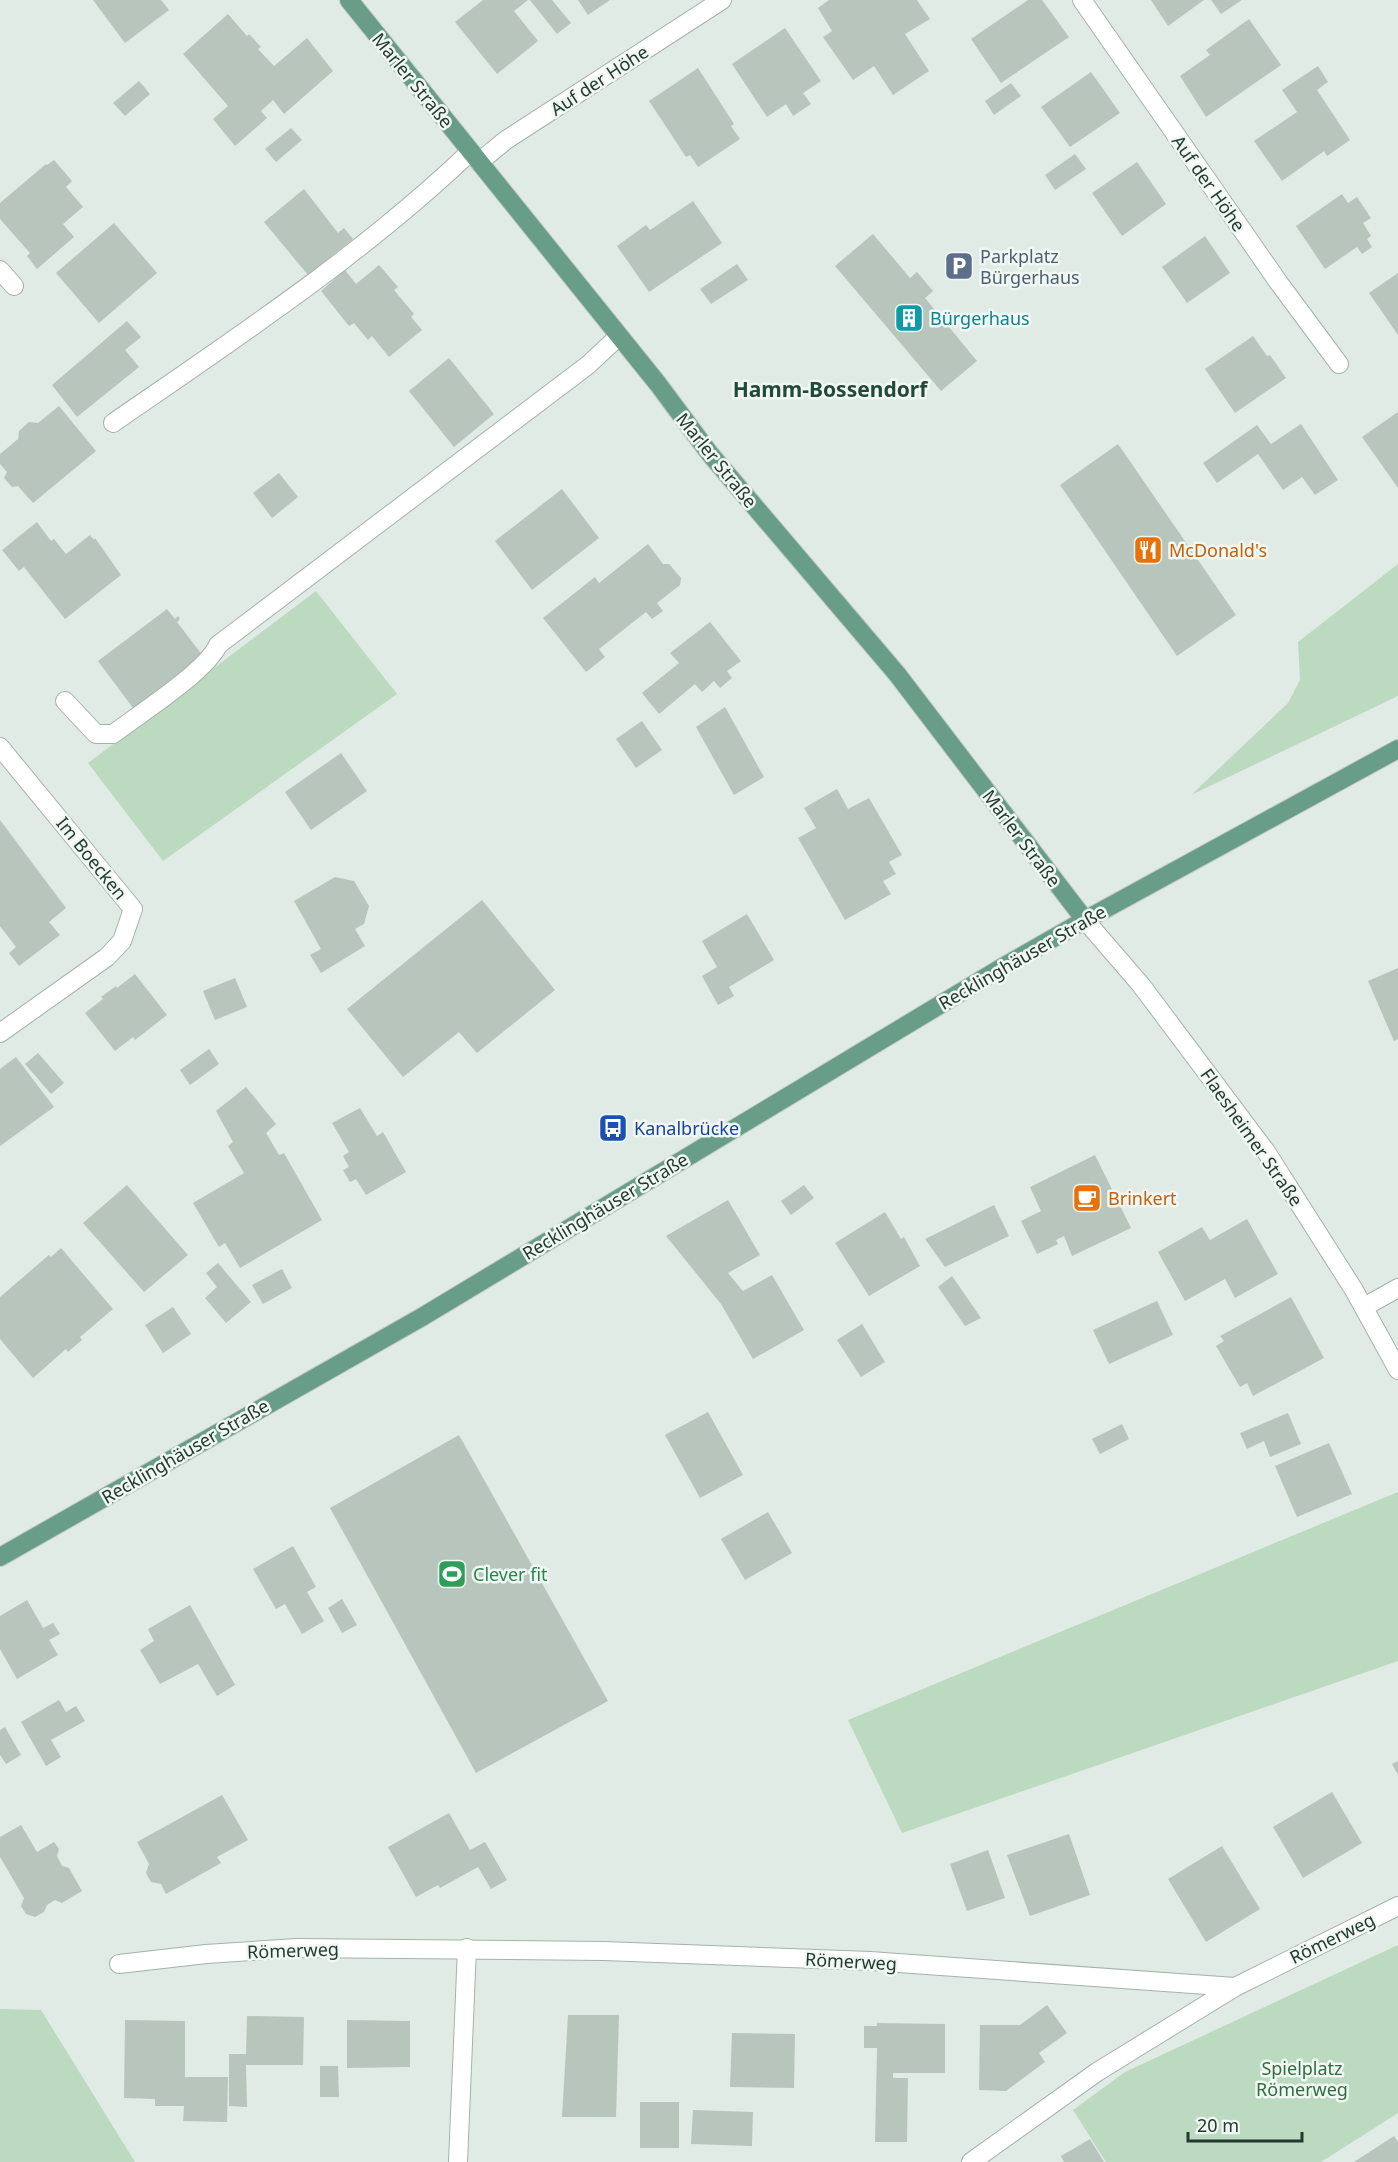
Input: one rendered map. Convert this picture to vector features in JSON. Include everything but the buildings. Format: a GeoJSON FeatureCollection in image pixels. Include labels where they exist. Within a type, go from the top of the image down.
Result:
{"type":"FeatureCollection","features":[{"type":"Feature","properties":{"kind":"main road","name":"Marler Straße"},"geometry":{"type":"LineString","coordinates":[[349,0],[658,384],[717,462],[897,674],[1084,920]]}},
{"type":"Feature","properties":{"kind":"main road","name":"Recklinghäuser Straße"},"geometry":{"type":"LineString","coordinates":[[0,1557],[422,1317],[755,1115],[1084,920],[1398,749]]}},
{"type":"Feature","properties":{"kind":"street","name":"Auf der Höhe"},"geometry":{"type":"LineString","coordinates":[[113,423],[306,289],[442,178],[506,140],[722,0]]}},
{"type":"Feature","properties":{"kind":"street","name":"Auf der Höhe"},"geometry":{"type":"LineString","coordinates":[[1082,0],[1279,283],[1339,364]]}},
{"type":"Feature","properties":{"kind":"street"},"geometry":{"type":"LineString","coordinates":[[0,270],[14,286]]}},
{"type":"Feature","properties":{"kind":"street"},"geometry":{"type":"LineString","coordinates":[[65,700],[96,734],[113,734],[196,672],[215,654],[218,645],[588,365],[618,337]]}},
{"type":"Feature","properties":{"kind":"street","name":"Im Boecken"},"geometry":{"type":"LineString","coordinates":[[0,747],[133,909],[122,941],[107,957],[0,1033]]}},
{"type":"Feature","properties":{"kind":"street","name":"Flaesheimer Straße"},"geometry":{"type":"LineString","coordinates":[[1084,920],[1141,985],[1268,1153],[1364,1307],[1398,1370]]}},
{"type":"Feature","properties":{"kind":"street"},"geometry":{"type":"LineString","coordinates":[[1364,1307],[1398,1288]]}},
{"type":"Feature","properties":{"kind":"street","name":"Römerweg"},"geometry":{"type":"LineString","coordinates":[[971,2162],[1097,2072],[1235,1987],[1398,1906]]}},
{"type":"Feature","properties":{"kind":"street","name":"Römerweg"},"geometry":{"type":"LineString","coordinates":[[119,1964],[206,1954],[296,1948],[467,1948],[858,1961],[1235,1987]]}},
{"type":"Feature","properties":{"kind":"street"},"geometry":{"type":"LineString","coordinates":[[458,2162],[467,1948]]}},
{"type":"Feature","properties":{"kind":"green space"},"geometry":{"type":"Polygon","coordinates":[[[1398,564],[1398,696],[1191,795],[1288,703],[1300,680],[1298,642],[1398,564]]]}},
{"type":"Feature","properties":{"kind":"green space"},"geometry":{"type":"Polygon","coordinates":[[[316,591],[397,694],[163,861],[88,763],[316,591]]]}},
{"type":"Feature","properties":{"kind":"green space"},"geometry":{"type":"Polygon","coordinates":[[[1398,1492],[1398,1661],[902,1833],[848,1720],[1398,1492]]]}},
{"type":"Feature","properties":{"kind":"green space","name":"Spielplatz Römerweg"},"geometry":{"type":"Polygon","coordinates":[[[1398,1945],[1398,2113],[1321,2162],[1106,2162],[1073,2110],[1125,2072],[1398,1945]]]}},
{"type":"Feature","properties":{"kind":"green space"},"geometry":{"type":"Polygon","coordinates":[[[0,2009],[41,2010],[135,2162],[0,2162],[0,2009]]]}},
{"type":"Feature","properties":{"kind":"place","name":"Parkplatz Bürgerhaus"},"geometry":{"type":"Point","coordinates":[959,266]}},
{"type":"Feature","properties":{"kind":"place","name":"Bürgerhaus"},"geometry":{"type":"Point","coordinates":[909,318]}},
{"type":"Feature","properties":{"kind":"place","name":"McDonald's"},"geometry":{"type":"Point","coordinates":[1148,550]}},
{"type":"Feature","properties":{"kind":"place","name":"Kanalbrücke"},"geometry":{"type":"Point","coordinates":[613,1128]}},
{"type":"Feature","properties":{"kind":"place","name":"Brinkert"},"geometry":{"type":"Point","coordinates":[1087,1198]}},
{"type":"Feature","properties":{"kind":"place","name":"Clever fit"},"geometry":{"type":"Point","coordinates":[452,1574]}},
{"type":"Feature","properties":{"kind":"district","name":"Hamm-Bossendorf"},"geometry":{"type":"Point","coordinates":[830,389]}}]}
